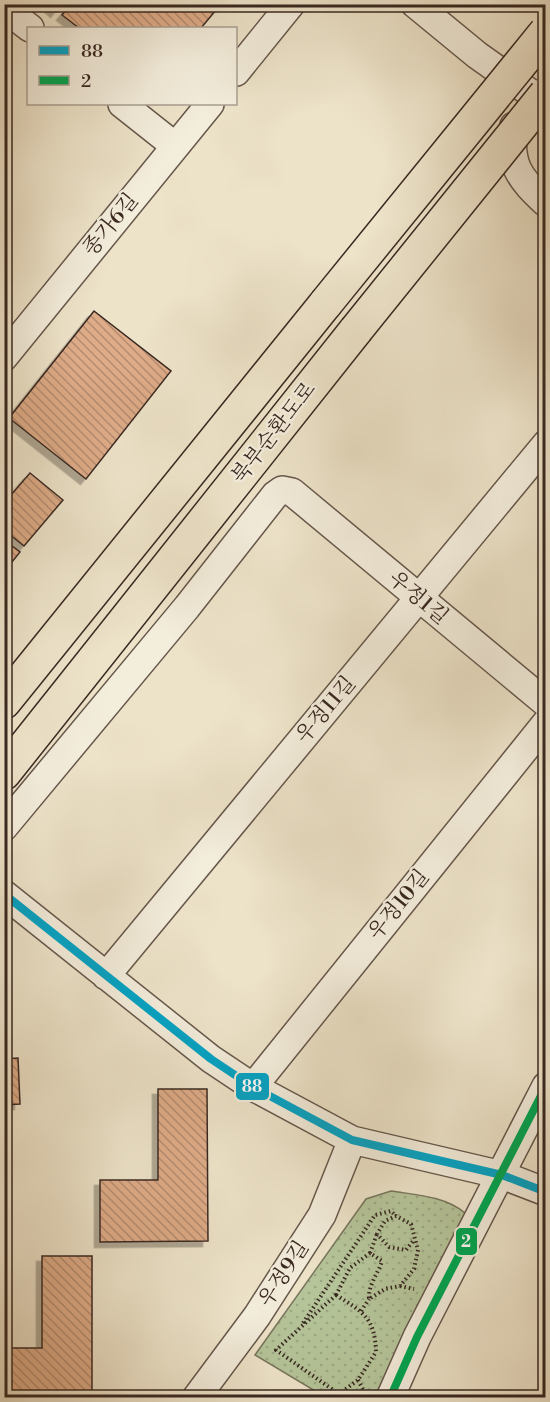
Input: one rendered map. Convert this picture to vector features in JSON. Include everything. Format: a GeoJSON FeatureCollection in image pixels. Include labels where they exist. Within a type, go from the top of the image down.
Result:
{"type":"FeatureCollection","features":[{"type":"Feature","properties":{"kind":"main road","name":"북부순환도로"},"geometry":{"type":"LineString","coordinates":[[4,702],[546,32]]}},
{"type":"Feature","properties":{"kind":"main road","name":"북부순환도로"},"geometry":{"type":"LineString","coordinates":[[4,773],[540,97]]}},
{"type":"Feature","properties":{"kind":"street"},"geometry":{"type":"LineString","coordinates":[[237,71],[291,4]]}},
{"type":"Feature","properties":{"kind":"street"},"geometry":{"type":"LineString","coordinates":[[414,4],[477,56],[540,97],[515,119],[512,142],[513,163],[523,182],[546,203]]}},
{"type":"Feature","properties":{"kind":"street"},"geometry":{"type":"LineString","coordinates":[[4,8],[29,27]]}},
{"type":"Feature","properties":{"kind":"street"},"geometry":{"type":"LineString","coordinates":[[123,105],[175,146]]}},
{"type":"Feature","properties":{"kind":"street","name":"종가6길"},"geometry":{"type":"LineString","coordinates":[[4,357],[209,105]]}},
{"type":"Feature","properties":{"kind":"street","name":"우정11길"},"geometry":{"type":"LineString","coordinates":[[106,976],[546,444]]}},
{"type":"Feature","properties":{"kind":"street","name":"우정1길"},"geometry":{"type":"LineString","coordinates":[[4,827],[187,607],[275,495],[282,490],[292,492],[546,703]]}},
{"type":"Feature","properties":{"kind":"street","name":"우정10길"},"geometry":{"type":"LineString","coordinates":[[253,1087],[546,723]]}},
{"type":"Feature","properties":{"kind":"street"},"geometry":{"type":"LineString","coordinates":[[4,894],[211,1059],[253,1087],[352,1140],[502,1175],[546,1192]]}},
{"type":"Feature","properties":{"kind":"street"},"geometry":{"type":"LineString","coordinates":[[390,1398],[417,1337],[546,1086]]}},
{"type":"Feature","properties":{"kind":"street","name":"우정9길"},"geometry":{"type":"LineString","coordinates":[[196,1398],[257,1316],[322,1215],[352,1140]]}},
{"type":"Feature","properties":{"kind":"path"},"geometry":{"type":"LineString","coordinates":[[299,1329],[375,1215],[391,1211],[411,1224],[418,1250],[414,1269],[400,1286],[385,1289],[369,1299],[362,1311]]}},
{"type":"Feature","properties":{"kind":"path"},"geometry":{"type":"LineString","coordinates":[[336,1295],[362,1311],[372,1324],[376,1352],[358,1380],[339,1394],[276,1350],[336,1295],[350,1269],[370,1253],[385,1221],[396,1216]]}},
{"type":"Feature","properties":{"kind":"path"},"geometry":{"type":"LineString","coordinates":[[377,1234],[389,1247],[406,1250],[414,1240]]}},
{"type":"Feature","properties":{"kind":"path"},"geometry":{"type":"LineString","coordinates":[[369,1299],[369,1289],[378,1276],[382,1261],[370,1253]]}},
{"type":"Feature","properties":{"kind":"path"},"geometry":{"type":"LineString","coordinates":[[358,1380],[368,1398]]}},
{"type":"Feature","properties":{"kind":"green space"},"geometry":{"type":"Polygon","coordinates":[[[391,1191],[430,1197],[449,1203],[465,1213],[466,1224],[374,1397],[325,1397],[255,1355],[366,1199],[391,1191]]]}},
{"type":"Feature","properties":{"kind":"building"},"geometry":{"type":"Polygon","coordinates":[[[47,4],[62,4],[56,12],[47,4]]]}},
{"type":"Feature","properties":{"kind":"building"},"geometry":{"type":"Polygon","coordinates":[[[71,4],[221,4],[202,27],[78,27],[62,15],[71,4]]]}},
{"type":"Feature","properties":{"kind":"building"},"geometry":{"type":"Polygon","coordinates":[[[94,311],[171,371],[86,479],[9,418],[94,311]]]}},
{"type":"Feature","properties":{"kind":"building"},"geometry":{"type":"Polygon","coordinates":[[[30,473],[63,500],[24,546],[4,530],[4,503],[30,473]]]}},
{"type":"Feature","properties":{"kind":"building"},"geometry":{"type":"Polygon","coordinates":[[[4,540],[20,552],[4,572],[4,540]]]}},
{"type":"Feature","properties":{"kind":"building"},"geometry":{"type":"Polygon","coordinates":[[[18,1058],[20,1104],[4,1105],[4,1059],[18,1058]]]}},
{"type":"Feature","properties":{"kind":"building"},"geometry":{"type":"Polygon","coordinates":[[[158,1089],[207,1089],[208,1241],[100,1242],[100,1180],[158,1180],[158,1089]]]}},
{"type":"Feature","properties":{"kind":"building"},"geometry":{"type":"Polygon","coordinates":[[[42,1256],[92,1256],[92,1398],[4,1398],[4,1348],[42,1348],[42,1256]]]}},
{"type":"Feature","properties":{"kind":"transit line","name":"88"},"geometry":{"type":"LineString","coordinates":[[4,894],[211,1059],[253,1087],[352,1140],[502,1175],[546,1192]]}},
{"type":"Feature","properties":{"kind":"transit line","name":"2"},"geometry":{"type":"LineString","coordinates":[[390,1398],[417,1337],[546,1086]]}}]}
